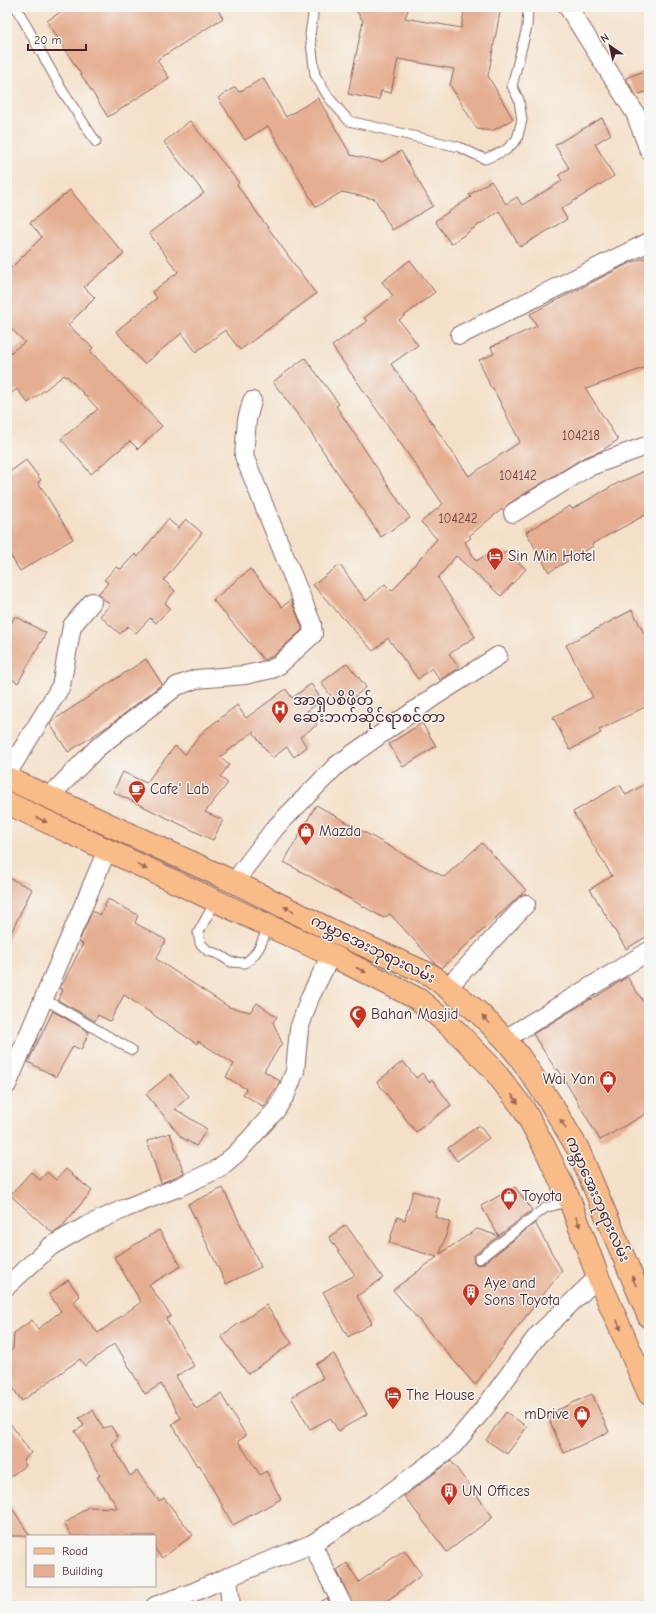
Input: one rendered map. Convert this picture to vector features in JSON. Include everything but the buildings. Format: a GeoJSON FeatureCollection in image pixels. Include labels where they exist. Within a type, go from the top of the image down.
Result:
{"type":"FeatureCollection","features":[{"type":"Feature","properties":{"kind":"main road","name":"ကမ္ဘာအေးဘုရားလမ်း"},"geometry":{"type":"LineString","coordinates":[[7,778],[234,882],[343,936],[431,975],[478,1012],[505,1039],[519,1056],[550,1102],[578,1149],[649,1317]]}},
{"type":"Feature","properties":{"kind":"main road","name":"ကမ္ဘာအေးဘုရားလမ်း"},"geometry":{"type":"LineString","coordinates":[[7,803],[215,902],[331,955],[418,999],[456,1031],[492,1068],[523,1108],[570,1201],[598,1277],[649,1394]]}},
{"type":"Feature","properties":{"kind":"street"},"geometry":{"type":"LineString","coordinates":[[568,7],[635,113],[649,150]]}},
{"type":"Feature","properties":{"kind":"street"},"geometry":{"type":"LineString","coordinates":[[460,335],[649,242]]}},
{"type":"Feature","properties":{"kind":"street"},"geometry":{"type":"LineString","coordinates":[[49,797],[97,748],[177,686],[196,679],[245,675],[272,669],[279,665],[313,634],[312,624],[244,456],[247,420],[252,401]]}},
{"type":"Feature","properties":{"kind":"street"},"geometry":{"type":"LineString","coordinates":[[513,513],[588,467],[649,445]]}},
{"type":"Feature","properties":{"kind":"street"},"geometry":{"type":"LineString","coordinates":[[7,774],[61,686],[72,626],[92,602]]}},
{"type":"Feature","properties":{"kind":"street"},"geometry":{"type":"LineString","coordinates":[[234,882],[275,828],[337,764],[435,696],[498,656]]}},
{"type":"Feature","properties":{"kind":"street"},"geometry":{"type":"LineString","coordinates":[[7,1085],[107,850]]}},
{"type":"Feature","properties":{"kind":"street"},"geometry":{"type":"LineString","coordinates":[[448,987],[526,904]]}},
{"type":"Feature","properties":{"kind":"street"},"geometry":{"type":"LineString","coordinates":[[505,1039],[649,951]]}},
{"type":"Feature","properties":{"kind":"street"},"geometry":{"type":"LineString","coordinates":[[7,1286],[51,1246],[86,1226],[218,1169],[237,1153],[276,1110],[287,1092],[295,1071],[299,1029],[310,997],[331,955]]}},
{"type":"Feature","properties":{"kind":"street"},"geometry":{"type":"LineString","coordinates":[[155,1606],[194,1592],[312,1544],[382,1499],[451,1448],[486,1406],[537,1336],[598,1277]]}},
{"type":"Feature","properties":{"kind":"street"},"geometry":{"type":"LineString","coordinates":[[312,1544],[343,1606]]}},
{"type":"Feature","properties":{"kind":"street"},"geometry":{"type":"LineString","coordinates":[[228,1577],[231,1606]]}},
{"type":"Feature","properties":{"kind":"lane"},"geometry":{"type":"LineString","coordinates":[[16,7],[62,90],[96,142]]}},
{"type":"Feature","properties":{"kind":"lane"},"geometry":{"type":"LineString","coordinates":[[311,7],[313,15],[310,34],[315,75],[329,98],[349,121],[458,147],[485,159],[506,150],[517,139],[522,120],[519,100],[512,86],[527,27],[528,7]]}},
{"type":"Feature","properties":{"kind":"lane"},"geometry":{"type":"LineString","coordinates":[[215,902],[198,934],[200,943],[208,951],[218,954],[231,962],[245,963],[253,957],[263,942],[268,926]]}},
{"type":"Feature","properties":{"kind":"lane"},"geometry":{"type":"LineString","coordinates":[[44,998],[132,1050]]}},
{"type":"Feature","properties":{"kind":"lane"},"geometry":{"type":"LineString","coordinates":[[479,1259],[545,1208],[570,1201]]}},
{"type":"Feature","properties":{"kind":"place","name":"Sin Min Hotel"},"geometry":{"type":"Point","coordinates":[495,571]}},
{"type":"Feature","properties":{"kind":"place","name":"အာရှပစိဖိတ် ဆေးဘက်ဆိုင်ရာစင်တာ"},"geometry":{"type":"Point","coordinates":[280,724]}},
{"type":"Feature","properties":{"kind":"place","name":"Cafe' Lab"},"geometry":{"type":"Point","coordinates":[137,804]}},
{"type":"Feature","properties":{"kind":"place","name":"Mazda"},"geometry":{"type":"Point","coordinates":[306,846]}},
{"type":"Feature","properties":{"kind":"place","name":"Bahan Masjid"},"geometry":{"type":"Point","coordinates":[358,1029]}},
{"type":"Feature","properties":{"kind":"place","name":"Wai Yan"},"geometry":{"type":"Point","coordinates":[608,1094]}},
{"type":"Feature","properties":{"kind":"place","name":"Toyota"},"geometry":{"type":"Point","coordinates":[509,1211]}},
{"type":"Feature","properties":{"kind":"place","name":"Aye and Sons Toyota"},"geometry":{"type":"Point","coordinates":[471,1307]}},
{"type":"Feature","properties":{"kind":"place","name":"The House"},"geometry":{"type":"Point","coordinates":[393,1410]}},
{"type":"Feature","properties":{"kind":"place","name":"mDrive"},"geometry":{"type":"Point","coordinates":[582,1429]}},
{"type":"Feature","properties":{"kind":"place","name":"UN Offices"},"geometry":{"type":"Point","coordinates":[449,1506]}}]}
